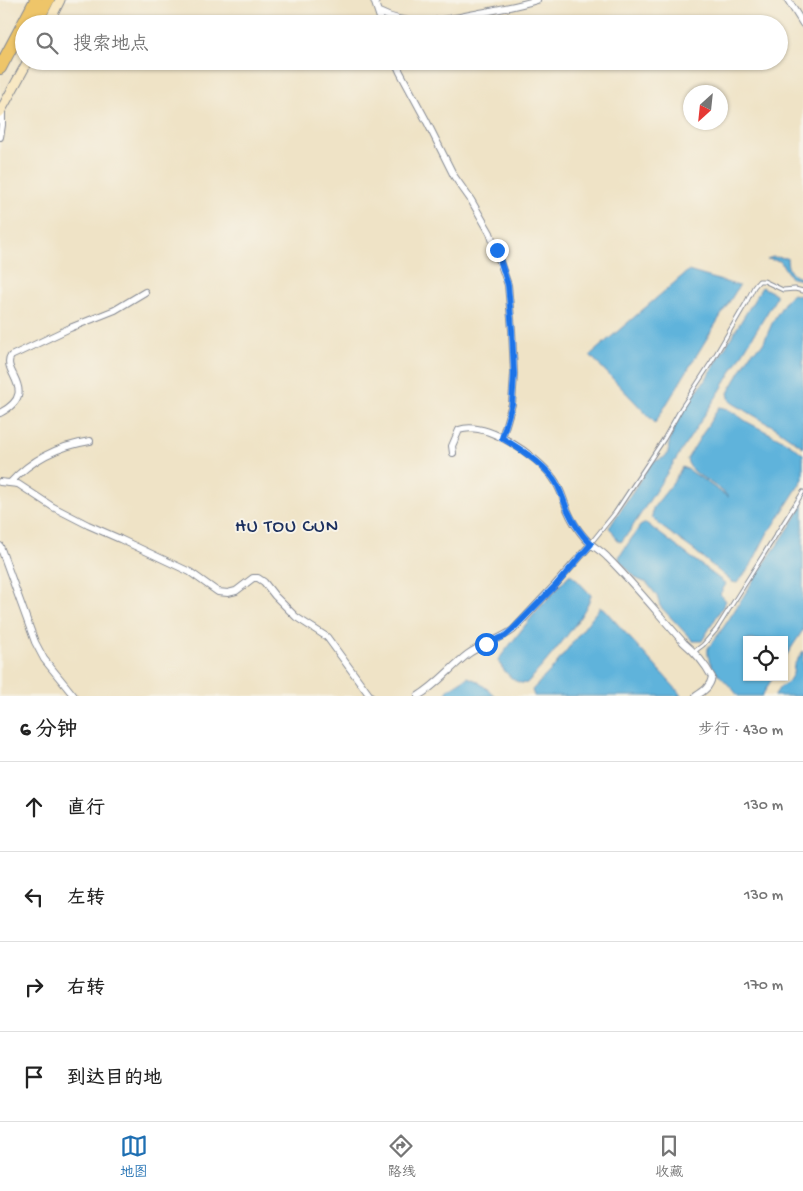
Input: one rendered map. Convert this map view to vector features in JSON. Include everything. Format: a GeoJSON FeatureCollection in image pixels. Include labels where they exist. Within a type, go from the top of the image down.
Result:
{"type":"FeatureCollection","features":[{"type":"Feature","properties":{"kind":"highway"},"geometry":{"type":"LineString","coordinates":[[28,15],[36,0]]}},
{"type":"Feature","properties":{"kind":"highway"},"geometry":{"type":"LineString","coordinates":[[40,15],[48,0]]}},
{"type":"Feature","properties":{"kind":"highway"},"geometry":{"type":"LineString","coordinates":[[0,69],[15,40]]}},
{"type":"Feature","properties":{"kind":"highway"},"geometry":{"type":"LineString","coordinates":[[0,69],[15,50]]}},
{"type":"Feature","properties":{"kind":"main road"},"geometry":{"type":"LineString","coordinates":[[52,15],[60,0]]}},
{"type":"Feature","properties":{"kind":"main road"},"geometry":{"type":"LineString","coordinates":[[1,110],[23,70]]}},
{"type":"Feature","properties":{"kind":"street"},"geometry":{"type":"LineString","coordinates":[[374,0],[379,15]]}},
{"type":"Feature","properties":{"kind":"street"},"geometry":{"type":"LineString","coordinates":[[469,15],[514,7],[537,0]]}},
{"type":"Feature","properties":{"kind":"street"},"geometry":{"type":"LineString","coordinates":[[788,0],[803,24]]}},
{"type":"Feature","properties":{"kind":"street"},"geometry":{"type":"LineString","coordinates":[[378,12],[387,15]]}},
{"type":"Feature","properties":{"kind":"street"},"geometry":{"type":"LineString","coordinates":[[399,70],[454,176],[471,200],[490,233],[508,285],[514,374],[512,404],[502,438]]}},
{"type":"Feature","properties":{"kind":"street"},"geometry":{"type":"LineString","coordinates":[[0,137],[2,125],[1,110]]}},
{"type":"Feature","properties":{"kind":"street"},"geometry":{"type":"LineString","coordinates":[[0,413],[10,407],[18,395],[17,385],[8,366],[11,356],[70,328],[115,310],[145,292]]}},
{"type":"Feature","properties":{"kind":"street"},"geometry":{"type":"LineString","coordinates":[[453,453],[452,446],[458,430],[466,427],[486,431],[502,438],[524,452],[552,477],[559,487],[568,512],[585,538],[607,557],[694,652],[712,678],[709,686],[696,696]]}},
{"type":"Feature","properties":{"kind":"street"},"geometry":{"type":"LineString","coordinates":[[10,483],[29,464],[50,451],[90,441]]}},
{"type":"Feature","properties":{"kind":"street"},"geometry":{"type":"LineString","coordinates":[[0,482],[18,484],[53,507],[88,525],[190,572],[218,592],[228,593],[236,591],[253,578],[258,578],[296,616],[328,637],[370,696]]}},
{"type":"Feature","properties":{"kind":"street"},"geometry":{"type":"LineString","coordinates":[[418,696],[469,653],[505,636],[512,630],[591,544]]}},
{"type":"Feature","properties":{"kind":"street"},"geometry":{"type":"LineString","coordinates":[[0,546],[35,642],[44,659],[74,696]]}},
{"type":"Feature","properties":{"kind":"lane"},"geometry":{"type":"LineString","coordinates":[[591,544],[615,513],[664,439],[682,407],[712,362],[754,287],[759,282],[764,281],[783,290],[795,289],[803,291]]}},
{"type":"Feature","properties":{"kind":"lane"},"geometry":{"type":"LineString","coordinates":[[694,652],[716,630],[803,492]]}},
{"type":"Feature","properties":{"kind":"water"},"geometry":{"type":"Polygon","coordinates":[[[773,257],[787,258],[790,272],[795,276],[803,278],[803,280],[791,278],[780,261],[767,259],[773,257]]]}},
{"type":"Feature","properties":{"kind":"water"},"geometry":{"type":"Polygon","coordinates":[[[688,271],[739,286],[655,423],[590,355],[688,271]]]}},
{"type":"Feature","properties":{"kind":"water"},"geometry":{"type":"Polygon","coordinates":[[[762,287],[776,294],[776,298],[720,391],[629,532],[621,542],[617,540],[609,528],[651,463],[667,455],[674,427],[692,397],[706,379],[762,287]]]}},
{"type":"Feature","properties":{"kind":"water"},"geometry":{"type":"Polygon","coordinates":[[[793,294],[803,297],[803,447],[776,428],[734,404],[730,401],[728,393],[751,353],[763,344],[773,321],[786,300],[793,294]]]}},
{"type":"Feature","properties":{"kind":"water"},"geometry":{"type":"Polygon","coordinates":[[[719,407],[732,412],[784,441],[803,454],[803,479],[769,530],[750,567],[737,583],[732,582],[652,517],[653,508],[673,483],[682,467],[728,497],[724,492],[698,475],[689,465],[687,459],[719,407]]]}},
{"type":"Feature","properties":{"kind":"water"},"geometry":{"type":"Polygon","coordinates":[[[803,505],[803,630],[788,653],[788,636],[743,636],[743,681],[771,681],[762,696],[738,696],[710,662],[708,648],[793,523],[803,505]]]}},
{"type":"Feature","properties":{"kind":"water"},"geometry":{"type":"Polygon","coordinates":[[[646,523],[726,584],[720,594],[726,601],[702,641],[693,641],[660,606],[657,596],[647,583],[637,579],[620,561],[619,557],[640,526],[646,523]]]}},
{"type":"Feature","properties":{"kind":"water"},"geometry":{"type":"Polygon","coordinates":[[[569,575],[572,575],[591,595],[588,604],[563,640],[527,683],[514,680],[498,660],[534,614],[569,575]]]}},
{"type":"Feature","properties":{"kind":"water"},"geometry":{"type":"Polygon","coordinates":[[[600,607],[603,608],[681,696],[534,696],[532,690],[553,668],[600,607]]]}},
{"type":"Feature","properties":{"kind":"water"},"geometry":{"type":"Polygon","coordinates":[[[803,651],[803,696],[774,696],[780,687],[788,682],[793,674],[794,665],[803,651]]]}},
{"type":"Feature","properties":{"kind":"water"},"geometry":{"type":"Polygon","coordinates":[[[468,677],[477,681],[496,696],[444,696],[449,689],[468,677]]]}},
{"type":"Feature","properties":{"kind":"district","name":"HU TOU CUN"},"geometry":{"type":"Point","coordinates":[287,524]}},
{"type":"Feature","properties":{"kind":"route"},"geometry":{"type":"LineString","coordinates":[[486,644],[505,636],[512,630],[556,585],[591,544],[568,512],[559,487],[552,477],[518,447],[502,438],[512,404],[514,374],[508,285],[497,250]]}}]}
